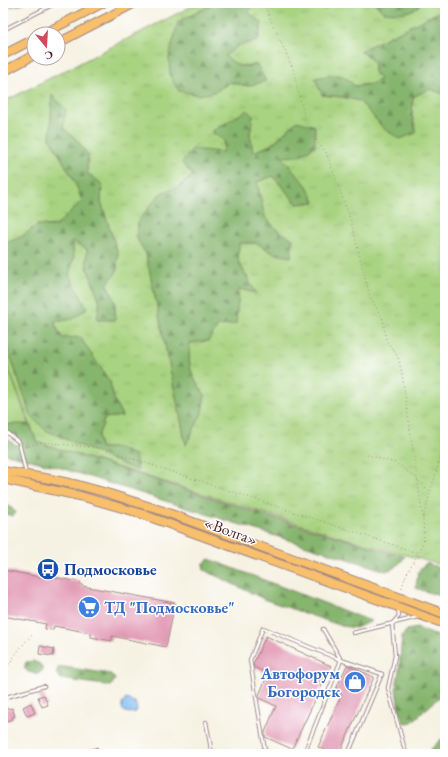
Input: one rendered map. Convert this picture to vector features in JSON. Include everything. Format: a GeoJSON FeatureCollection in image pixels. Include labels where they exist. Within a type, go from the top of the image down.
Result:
{"type":"FeatureCollection","features":[{"type":"Feature","properties":{"kind":"highway"},"geometry":{"type":"LineString","coordinates":[[58,26],[103,3]]}},
{"type":"Feature","properties":{"kind":"highway"},"geometry":{"type":"LineString","coordinates":[[66,39],[135,3]]}},
{"type":"Feature","properties":{"kind":"highway"},"geometry":{"type":"LineString","coordinates":[[3,55],[26,43]]}},
{"type":"Feature","properties":{"kind":"highway"},"geometry":{"type":"LineString","coordinates":[[3,72],[26,59]]}},
{"type":"Feature","properties":{"kind":"highway","name":"«Волга»"},"geometry":{"type":"LineString","coordinates":[[3,471],[50,478],[107,493],[160,510],[445,614]]}},
{"type":"Feature","properties":{"kind":"highway","name":"«Волга»"},"geometry":{"type":"LineString","coordinates":[[3,479],[84,497],[136,512],[445,624]]}},
{"type":"Feature","properties":{"kind":"lane"},"geometry":{"type":"LineString","coordinates":[[3,30],[56,3]]}},
{"type":"Feature","properties":{"kind":"lane"},"geometry":{"type":"LineString","coordinates":[[3,430],[19,442],[26,474]]}},
{"type":"Feature","properties":{"kind":"lane"},"geometry":{"type":"LineString","coordinates":[[397,607],[399,616],[392,624],[394,656],[388,688],[406,754]]}},
{"type":"Feature","properties":{"kind":"lane"},"geometry":{"type":"LineString","coordinates":[[353,633],[422,616]]}},
{"type":"Feature","properties":{"kind":"lane"},"geometry":{"type":"LineString","coordinates":[[274,754],[265,751],[250,660],[263,628],[341,660],[382,674],[348,754]]}},
{"type":"Feature","properties":{"kind":"lane"},"geometry":{"type":"LineString","coordinates":[[323,629],[341,660]]}},
{"type":"Feature","properties":{"kind":"lane"},"geometry":{"type":"LineString","coordinates":[[311,754],[305,753],[341,660]]}},
{"type":"Feature","properties":{"kind":"lane"},"geometry":{"type":"LineString","coordinates":[[3,698],[44,686]]}},
{"type":"Feature","properties":{"kind":"lane"},"geometry":{"type":"LineString","coordinates":[[206,722],[212,754]]}},
{"type":"Feature","properties":{"kind":"path"},"geometry":{"type":"LineString","coordinates":[[265,7],[293,69],[308,132],[326,152],[351,221],[370,297],[382,319],[386,340],[398,357],[402,374],[423,519],[424,540],[406,575],[399,597]]}},
{"type":"Feature","properties":{"kind":"path"},"geometry":{"type":"LineString","coordinates":[[423,519],[445,441]]}},
{"type":"Feature","properties":{"kind":"path"},"geometry":{"type":"LineString","coordinates":[[21,448],[42,442],[100,448],[418,554]]}},
{"type":"Feature","properties":{"kind":"path"},"geometry":{"type":"LineString","coordinates":[[367,455],[396,464],[416,478],[431,492]]}},
{"type":"Feature","properties":{"kind":"path"},"geometry":{"type":"LineString","coordinates":[[3,675],[10,661],[22,644],[32,634]]}},
{"type":"Feature","properties":{"kind":"green space"},"geometry":{"type":"Polygon","coordinates":[[[3,3],[25,3],[3,8],[3,3]]]}},
{"type":"Feature","properties":{"kind":"green space"},"geometry":{"type":"Polygon","coordinates":[[[198,3],[215,3],[178,22],[215,92],[230,82],[248,86],[257,65],[239,66],[224,56],[239,45],[258,40],[248,12],[255,3],[316,3],[325,10],[329,3],[375,3],[383,12],[418,7],[421,3],[445,3],[445,9],[360,51],[368,56],[374,63],[374,72],[380,79],[372,84],[354,86],[348,79],[322,95],[360,101],[384,129],[416,133],[412,115],[412,97],[429,89],[445,94],[445,566],[341,537],[37,442],[3,354],[3,335],[31,416],[45,430],[138,470],[118,448],[100,448],[98,436],[105,418],[122,416],[114,400],[110,382],[62,338],[54,322],[73,319],[87,308],[69,275],[74,258],[72,240],[87,249],[87,267],[100,302],[97,320],[115,320],[115,302],[107,284],[117,271],[118,254],[101,202],[102,184],[87,173],[88,155],[77,140],[63,128],[50,138],[76,184],[82,201],[56,226],[37,225],[21,237],[3,244],[3,102],[198,3]],[[253,116],[212,132],[225,140],[223,152],[178,187],[161,193],[146,254],[186,444],[205,395],[196,382],[191,371],[189,359],[190,343],[208,341],[239,289],[256,293],[238,261],[239,243],[257,243],[273,253],[293,239],[277,230],[265,217],[256,182],[273,176],[297,204],[315,202],[307,186],[281,157],[297,122],[269,146],[253,152],[250,134],[253,116]]]}},
{"type":"Feature","properties":{"kind":"green space"},"geometry":{"type":"Polygon","coordinates":[[[215,3],[255,3],[248,12],[262,23],[258,41],[239,45],[225,56],[239,66],[257,65],[266,81],[248,86],[230,82],[215,92],[198,95],[179,91],[170,76],[169,57],[178,22],[215,3]]]}},
{"type":"Feature","properties":{"kind":"green space"},"geometry":{"type":"Polygon","coordinates":[[[375,3],[421,3],[413,10],[398,13],[383,12],[375,3]]]}},
{"type":"Feature","properties":{"kind":"green space"},"geometry":{"type":"Polygon","coordinates":[[[445,9],[445,94],[429,89],[413,97],[412,115],[416,133],[400,139],[384,129],[360,101],[322,95],[315,78],[337,75],[345,78],[354,86],[372,84],[380,79],[374,72],[374,63],[368,56],[360,51],[445,9]]]}},
{"type":"Feature","properties":{"kind":"green space"},"geometry":{"type":"Polygon","coordinates":[[[52,95],[66,110],[63,128],[77,140],[88,155],[87,173],[102,184],[101,202],[118,254],[117,271],[107,284],[115,302],[115,320],[97,320],[100,302],[87,267],[87,249],[72,241],[74,258],[69,275],[87,308],[73,319],[54,322],[62,338],[80,337],[110,382],[114,400],[122,416],[105,418],[98,436],[100,448],[118,448],[135,455],[138,471],[45,430],[31,416],[3,335],[3,244],[21,237],[37,225],[56,226],[82,201],[76,184],[50,138],[52,95]]]}},
{"type":"Feature","properties":{"kind":"green space"},"geometry":{"type":"Polygon","coordinates":[[[247,110],[253,116],[250,134],[253,152],[270,146],[297,121],[315,126],[315,146],[299,156],[282,157],[307,186],[315,202],[297,204],[273,176],[257,182],[265,217],[277,230],[293,239],[291,257],[273,253],[257,243],[239,243],[238,261],[256,293],[239,289],[236,324],[218,326],[208,341],[190,343],[189,359],[191,371],[196,382],[205,395],[202,413],[186,445],[146,254],[137,239],[138,221],[161,193],[178,187],[193,176],[182,163],[192,149],[223,152],[224,140],[211,132],[247,110]]]}},
{"type":"Feature","properties":{"kind":"green space"},"geometry":{"type":"Polygon","coordinates":[[[3,354],[29,424],[3,424],[3,354]]]}},
{"type":"Feature","properties":{"kind":"green space"},"geometry":{"type":"Polygon","coordinates":[[[3,424],[29,424],[37,442],[271,517],[405,557],[396,567],[386,571],[55,466],[3,453],[3,435],[15,445],[23,443],[3,428],[3,424]]]}},
{"type":"Feature","properties":{"kind":"green space"},"geometry":{"type":"Polygon","coordinates":[[[3,503],[13,509],[16,513],[13,516],[3,513],[3,503]]]}},
{"type":"Feature","properties":{"kind":"green space"},"geometry":{"type":"Polygon","coordinates":[[[209,559],[371,621],[356,628],[342,626],[266,600],[204,570],[203,564],[209,559]]]}},
{"type":"Feature","properties":{"kind":"green space"},"geometry":{"type":"Polygon","coordinates":[[[426,563],[445,570],[445,598],[416,588],[418,572],[426,563]]]}},
{"type":"Feature","properties":{"kind":"green space"},"geometry":{"type":"Polygon","coordinates":[[[417,628],[445,639],[445,692],[412,722],[407,723],[403,722],[398,705],[396,687],[402,636],[407,630],[417,628]]]}},
{"type":"Feature","properties":{"kind":"green space"},"geometry":{"type":"Polygon","coordinates":[[[33,661],[40,664],[43,670],[38,674],[28,672],[24,668],[26,662],[33,661]]]}},
{"type":"Feature","properties":{"kind":"green space"},"geometry":{"type":"Polygon","coordinates":[[[64,667],[111,674],[115,679],[111,686],[61,679],[56,674],[58,668],[64,667]]]}},
{"type":"Feature","properties":{"kind":"green space"},"geometry":{"type":"Polygon","coordinates":[[[445,737],[445,754],[426,754],[439,741],[445,737]]]}},
{"type":"Feature","properties":{"kind":"water"},"geometry":{"type":"Polygon","coordinates":[[[126,699],[135,702],[137,709],[136,712],[130,713],[122,709],[122,704],[126,699]]]}},
{"type":"Feature","properties":{"kind":"building","name":"ТД \"Подмосковье\""},"geometry":{"type":"Polygon","coordinates":[[[3,570],[50,579],[53,577],[80,582],[82,586],[175,603],[166,647],[112,636],[112,641],[91,637],[91,633],[54,626],[53,630],[45,629],[46,624],[3,616],[3,570]]]}},
{"type":"Feature","properties":{"kind":"building"},"geometry":{"type":"Polygon","coordinates":[[[266,636],[331,666],[292,749],[265,737],[265,732],[276,706],[259,698],[268,674],[254,667],[253,664],[266,636]]]}},
{"type":"Feature","properties":{"kind":"building"},"geometry":{"type":"Polygon","coordinates":[[[40,646],[54,649],[53,656],[39,654],[40,646]]]}},
{"type":"Feature","properties":{"kind":"building"},"geometry":{"type":"Polygon","coordinates":[[[347,665],[374,677],[339,754],[333,754],[318,747],[342,694],[335,691],[347,665]]]}},
{"type":"Feature","properties":{"kind":"building"},"geometry":{"type":"Polygon","coordinates":[[[44,695],[48,705],[42,707],[38,697],[44,695]]]}},
{"type":"Feature","properties":{"kind":"building"},"geometry":{"type":"Polygon","coordinates":[[[31,703],[35,713],[27,716],[23,707],[31,703]]]}},
{"type":"Feature","properties":{"kind":"building"},"geometry":{"type":"Polygon","coordinates":[[[12,708],[15,716],[12,717],[13,719],[3,722],[3,709],[12,708]]]}},
{"type":"Feature","properties":{"kind":"building"},"geometry":{"type":"Polygon","coordinates":[[[97,747],[100,754],[82,754],[97,747]]]}},
{"type":"Feature","properties":{"kind":"place","name":"Подмосковье"},"geometry":{"type":"Point","coordinates":[48,569]}},
{"type":"Feature","properties":{"kind":"place","name":"ТД \"Подмосковье\""},"geometry":{"type":"Point","coordinates":[89,607]}},
{"type":"Feature","properties":{"kind":"place","name":"Автофорум Богородск"},"geometry":{"type":"Point","coordinates":[355,682]}}]}
